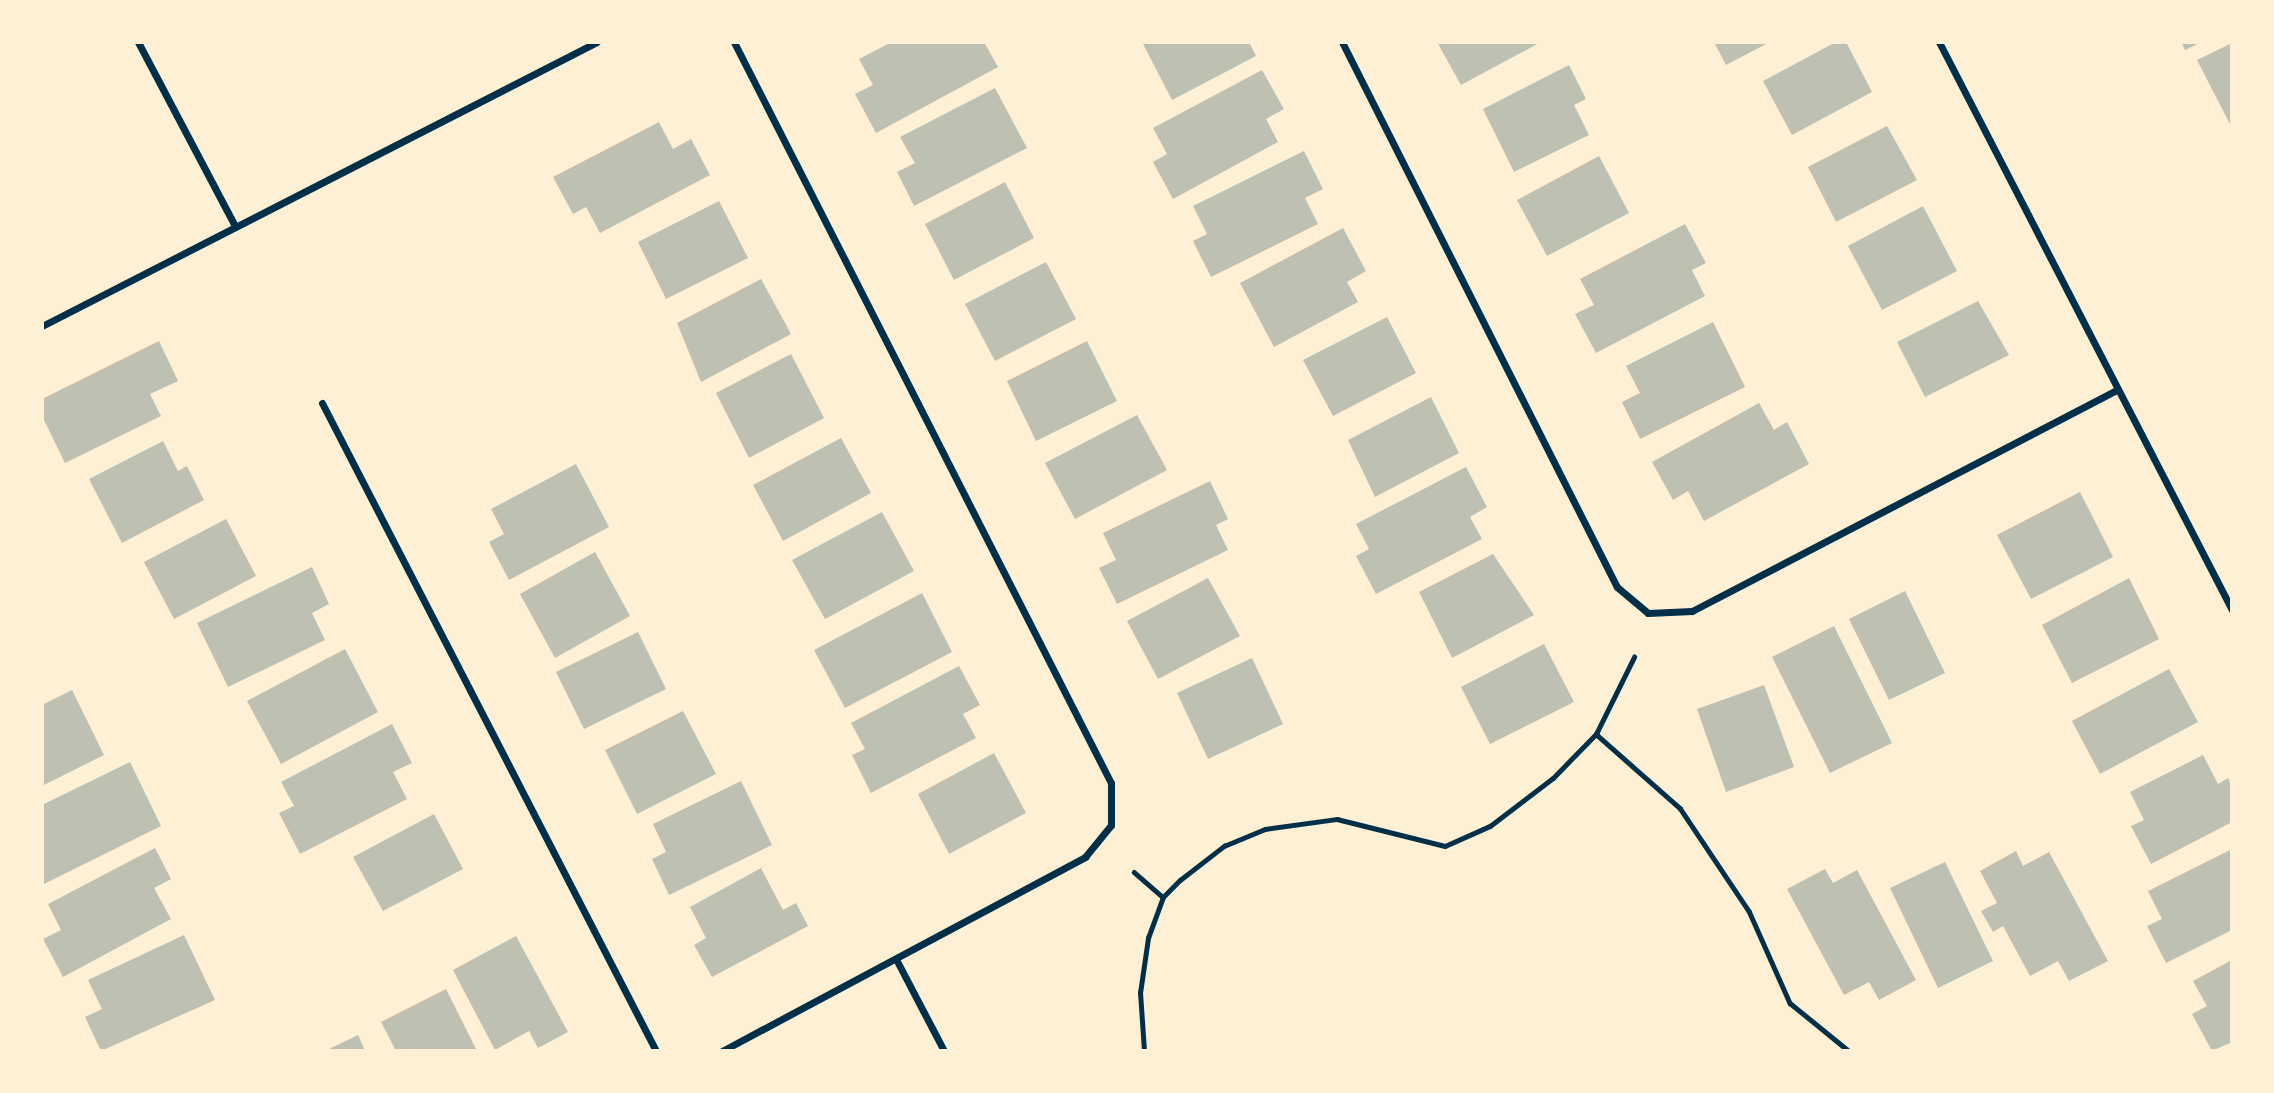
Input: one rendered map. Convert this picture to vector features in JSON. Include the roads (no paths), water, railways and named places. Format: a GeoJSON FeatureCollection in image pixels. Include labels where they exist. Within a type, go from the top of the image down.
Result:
{"type":"FeatureCollection","features":[{"type":"Feature","properties":{"kind":"street"},"geometry":{"type":"LineString","coordinates":[[138,42],[235,226]]}},
{"type":"Feature","properties":{"kind":"street"},"geometry":{"type":"LineString","coordinates":[[42,326],[597,42]]}},
{"type":"Feature","properties":{"kind":"street"},"geometry":{"type":"LineString","coordinates":[[722,1051],[897,961],[1085,857],[1111,825],[1111,783],[734,42]]}},
{"type":"Feature","properties":{"kind":"street"},"geometry":{"type":"LineString","coordinates":[[1342,42],[1617,587],[1648,613],[1692,611],[2118,388]]}},
{"type":"Feature","properties":{"kind":"street"},"geometry":{"type":"LineString","coordinates":[[1940,42],[2232,610]]}},
{"type":"Feature","properties":{"kind":"street"},"geometry":{"type":"LineString","coordinates":[[323,403],[656,1051]]}},
{"type":"Feature","properties":{"kind":"street"},"geometry":{"type":"LineString","coordinates":[[897,961],[944,1051]]}}]}
